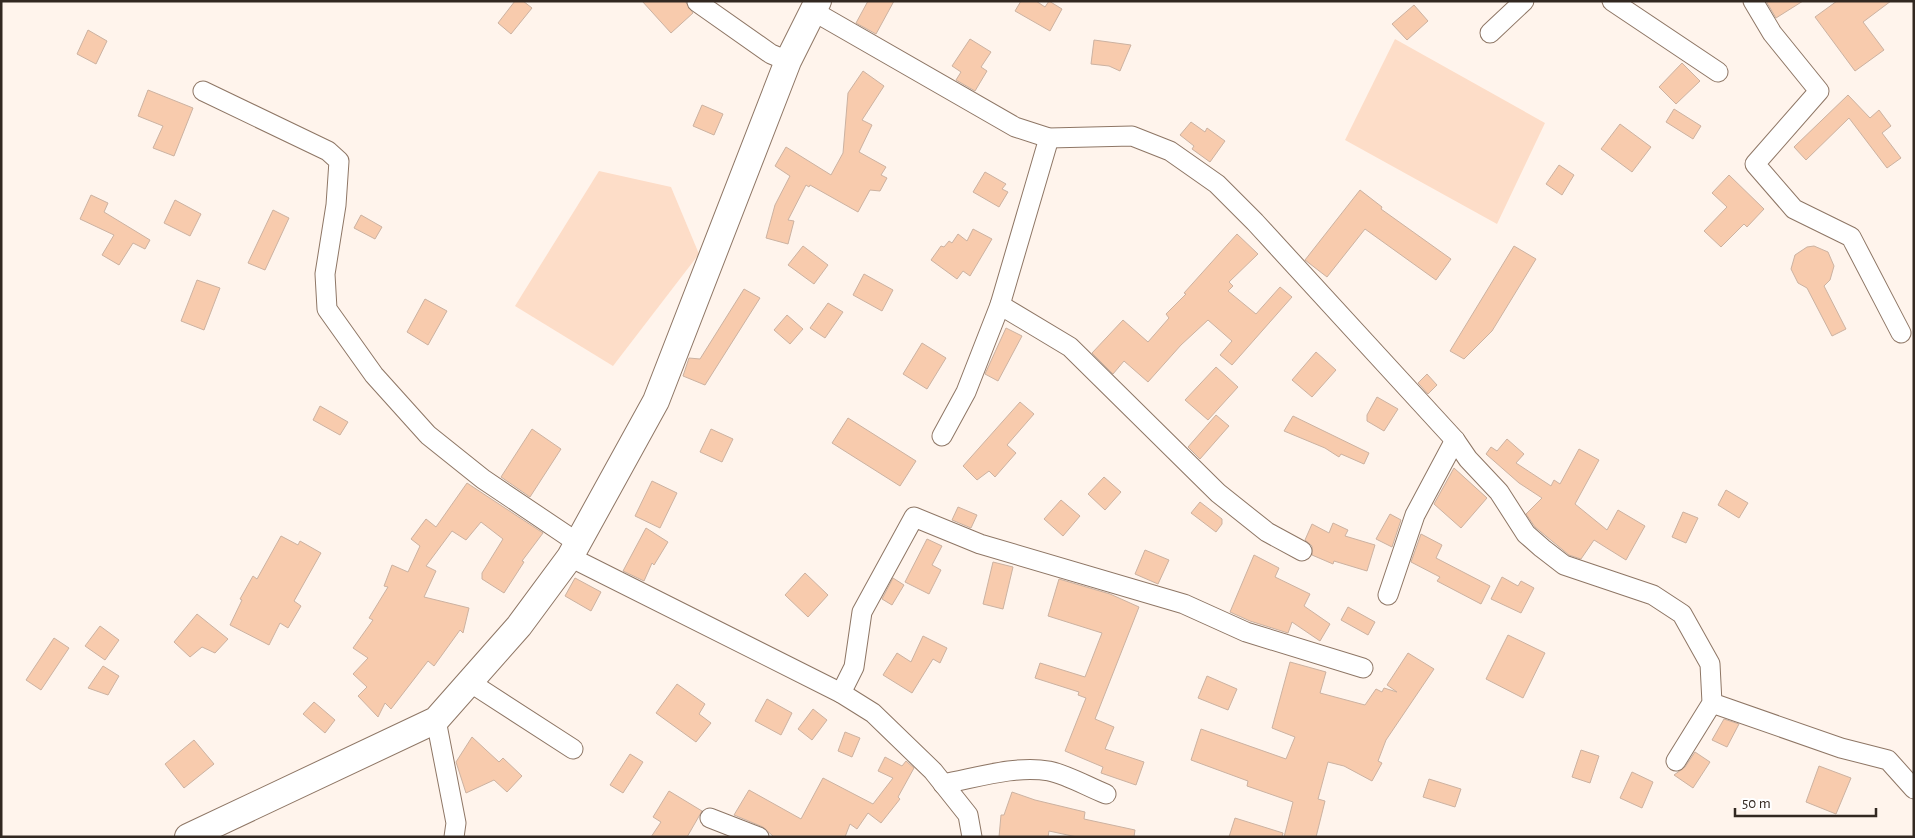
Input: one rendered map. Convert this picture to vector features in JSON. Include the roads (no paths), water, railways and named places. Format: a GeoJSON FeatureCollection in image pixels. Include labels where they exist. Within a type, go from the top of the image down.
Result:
{"type":"FeatureCollection","features":[{"type":"Feature","properties":{"kind":"street"},"geometry":{"type":"LineString","coordinates":[[1490,33],[1524,1]]}},
{"type":"Feature","properties":{"kind":"street"},"geometry":{"type":"LineString","coordinates":[[1612,1],[1718,72]]}},
{"type":"Feature","properties":{"kind":"street"},"geometry":{"type":"LineString","coordinates":[[1753,1],[1772,33],[1818,91],[1755,164],[1794,209],[1850,237],[1901,333]]}},
{"type":"Feature","properties":{"kind":"street"},"geometry":{"type":"LineString","coordinates":[[697,2],[771,54],[788,61]]}},
{"type":"Feature","properties":{"kind":"street"},"geometry":{"type":"LineString","coordinates":[[188,837],[436,720],[471,683],[519,626],[574,550],[656,401],[788,61],[815,6],[1015,127],[1049,138],[1132,136],[1170,151],[1217,184],[1255,222],[1455,440],[1468,459],[1499,492],[1526,534],[1564,565],[1653,595],[1682,614],[1710,664],[1712,703],[1676,761]]}},
{"type":"Feature","properties":{"kind":"street"},"geometry":{"type":"LineString","coordinates":[[203,91],[328,151],[339,161],[336,205],[324,274],[327,309],[374,375],[428,435],[574,550],[841,693],[873,713],[933,771],[968,816],[972,837]]}},
{"type":"Feature","properties":{"kind":"street"},"geometry":{"type":"LineString","coordinates":[[942,436],[966,392],[1000,305],[1049,138]]}},
{"type":"Feature","properties":{"kind":"street"},"geometry":{"type":"LineString","coordinates":[[1000,305],[1070,347],[1218,493],[1267,532],[1302,552]]}},
{"type":"Feature","properties":{"kind":"street"},"geometry":{"type":"LineString","coordinates":[[1388,595],[1415,515],[1455,440]]}},
{"type":"Feature","properties":{"kind":"street"},"geometry":{"type":"LineString","coordinates":[[841,693],[854,667],[862,612],[914,517],[980,544],[1184,604],[1246,632],[1364,668]]}},
{"type":"Feature","properties":{"kind":"street"},"geometry":{"type":"LineString","coordinates":[[471,683],[573,748]]}},
{"type":"Feature","properties":{"kind":"street"},"geometry":{"type":"LineString","coordinates":[[1712,703],[1842,748],[1888,760],[1914,789]]}},
{"type":"Feature","properties":{"kind":"street"},"geometry":{"type":"LineString","coordinates":[[436,720],[456,823],[454,837]]}},
{"type":"Feature","properties":{"kind":"street"},"geometry":{"type":"LineString","coordinates":[[943,784],[1006,772],[1050,771],[1106,794]]}},
{"type":"Feature","properties":{"kind":"street"},"geometry":{"type":"LineString","coordinates":[[710,818],[759,837]]}}]}
